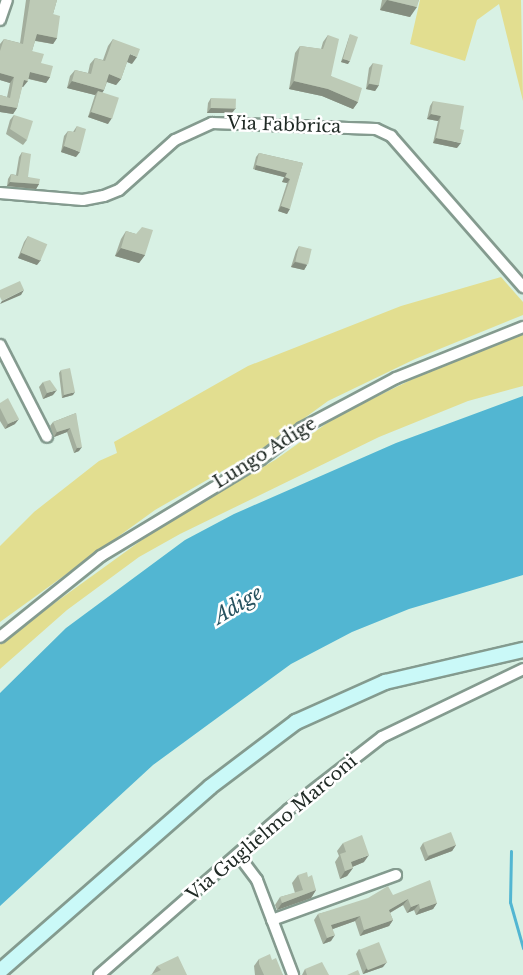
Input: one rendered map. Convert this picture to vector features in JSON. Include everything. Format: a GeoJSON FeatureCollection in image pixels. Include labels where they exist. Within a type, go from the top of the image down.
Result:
{"type":"FeatureCollection","features":[{"type":"Feature","properties":{"kind":"main road"},"geometry":{"type":"LineString","coordinates":[[0,971],[210,787],[296,722],[385,682],[523,650]]}},
{"type":"Feature","properties":{"kind":"street"},"geometry":{"type":"LineString","coordinates":[[0,20],[7,0]]}},
{"type":"Feature","properties":{"kind":"street","name":"Via Fabbrica"},"geometry":{"type":"LineString","coordinates":[[0,193],[83,200],[104,196],[118,190],[175,140],[212,123],[376,129],[391,136],[523,287]]}},
{"type":"Feature","properties":{"kind":"street","name":"Lungo Adige"},"geometry":{"type":"LineString","coordinates":[[0,637],[101,556],[261,459],[302,428],[396,378],[523,327]]}},
{"type":"Feature","properties":{"kind":"street"},"geometry":{"type":"LineString","coordinates":[[0,345],[47,437]]}},
{"type":"Feature","properties":{"kind":"street","name":"Via Guglielmo Marconi"},"geometry":{"type":"LineString","coordinates":[[99,975],[239,856],[288,810],[382,737],[523,669]]}},
{"type":"Feature","properties":{"kind":"street"},"geometry":{"type":"LineString","coordinates":[[239,856],[257,880],[293,975]]}},
{"type":"Feature","properties":{"kind":"street"},"geometry":{"type":"LineString","coordinates":[[272,920],[396,875]]}},
{"type":"Feature","properties":{"kind":"shaded area"},"geometry":{"type":"Polygon","coordinates":[[[420,0],[521,0],[523,101],[499,4],[477,20],[465,61],[410,44],[420,0]]]}},
{"type":"Feature","properties":{"kind":"shaded area"},"geometry":{"type":"Polygon","coordinates":[[[501,277],[523,302],[523,315],[415,359],[328,401],[266,446],[155,510],[0,622],[0,546],[34,512],[99,461],[117,453],[114,442],[248,366],[401,306],[501,277]]]}},
{"type":"Feature","properties":{"kind":"shaded area"},"geometry":{"type":"Polygon","coordinates":[[[523,333],[523,386],[468,401],[379,437],[180,534],[139,557],[67,610],[0,669],[0,644],[9,636],[164,524],[275,460],[337,416],[421,375],[523,333]]]}},
{"type":"Feature","properties":{"kind":"water","name":"Adige"},"geometry":{"type":"Polygon","coordinates":[[[523,396],[523,575],[409,609],[352,632],[291,664],[153,765],[0,906],[0,693],[66,628],[185,540],[234,514],[396,443],[523,396]]]}},
{"type":"Feature","properties":{"kind":"building"},"geometry":{"type":"Polygon","coordinates":[[[30,0],[57,0],[53,14],[60,16],[57,38],[37,34],[32,51],[44,54],[41,63],[53,66],[50,77],[30,72],[28,81],[24,80],[17,108],[0,105],[0,95],[10,98],[14,77],[0,73],[0,51],[4,39],[23,44],[30,0]]]}},
{"type":"Feature","properties":{"kind":"building"},"geometry":{"type":"Polygon","coordinates":[[[388,0],[419,0],[417,7],[388,0]]]}},
{"type":"Feature","properties":{"kind":"building"},"geometry":{"type":"Polygon","coordinates":[[[350,34],[358,37],[350,61],[343,59],[350,34]]]}},
{"type":"Feature","properties":{"kind":"building"},"geometry":{"type":"Polygon","coordinates":[[[328,35],[339,39],[331,76],[362,88],[358,102],[328,89],[294,81],[300,46],[323,49],[328,35]]]}},
{"type":"Feature","properties":{"kind":"building"},"geometry":{"type":"Polygon","coordinates":[[[113,39],[140,49],[137,57],[130,54],[121,79],[109,74],[104,90],[72,81],[75,70],[91,74],[95,58],[105,61],[113,39]]]}},
{"type":"Feature","properties":{"kind":"building"},"geometry":{"type":"Polygon","coordinates":[[[373,63],[383,65],[379,86],[369,84],[373,63]]]}},
{"type":"Feature","properties":{"kind":"building"},"geometry":{"type":"Polygon","coordinates":[[[98,91],[119,98],[112,119],[91,112],[98,91]]]}},
{"type":"Feature","properties":{"kind":"building"},"geometry":{"type":"Polygon","coordinates":[[[211,98],[236,99],[236,109],[211,108],[211,98]]]}},
{"type":"Feature","properties":{"kind":"building"},"geometry":{"type":"Polygon","coordinates":[[[433,101],[464,106],[460,129],[464,130],[461,143],[436,138],[441,116],[431,114],[433,101]]]}},
{"type":"Feature","properties":{"kind":"building"},"geometry":{"type":"Polygon","coordinates":[[[14,115],[33,121],[27,140],[10,129],[14,115]]]}},
{"type":"Feature","properties":{"kind":"building"},"geometry":{"type":"Polygon","coordinates":[[[77,126],[86,129],[80,152],[64,146],[68,131],[75,132],[77,126]]]}},
{"type":"Feature","properties":{"kind":"building"},"geometry":{"type":"Polygon","coordinates":[[[22,152],[31,154],[28,177],[40,179],[39,184],[10,182],[11,174],[18,176],[22,152]]]}},
{"type":"Feature","properties":{"kind":"building"},"geometry":{"type":"Polygon","coordinates":[[[259,153],[303,163],[290,209],[281,206],[290,179],[285,177],[287,173],[256,165],[259,153]]]}},
{"type":"Feature","properties":{"kind":"building"},"geometry":{"type":"Polygon","coordinates":[[[142,227],[153,230],[145,255],[121,248],[126,231],[136,234],[142,227]]]}},
{"type":"Feature","properties":{"kind":"building"},"geometry":{"type":"Polygon","coordinates":[[[28,236],[47,244],[40,261],[21,253],[28,236]]]}},
{"type":"Feature","properties":{"kind":"building"},"geometry":{"type":"Polygon","coordinates":[[[299,246],[312,249],[308,265],[295,262],[299,246]]]}},
{"type":"Feature","properties":{"kind":"building"},"geometry":{"type":"Polygon","coordinates":[[[20,281],[24,290],[2,301],[0,290],[20,281]]]}},
{"type":"Feature","properties":{"kind":"building"},"geometry":{"type":"Polygon","coordinates":[[[70,368],[75,392],[64,395],[61,370],[70,368]]]}},
{"type":"Feature","properties":{"kind":"building"},"geometry":{"type":"Polygon","coordinates":[[[50,380],[57,390],[47,393],[43,382],[50,380]]]}},
{"type":"Feature","properties":{"kind":"building"},"geometry":{"type":"Polygon","coordinates":[[[8,398],[19,419],[8,424],[0,403],[8,398]]]}},
{"type":"Feature","properties":{"kind":"building"},"geometry":{"type":"Polygon","coordinates":[[[76,413],[82,447],[77,448],[70,428],[57,432],[53,422],[76,413]]]}},
{"type":"Feature","properties":{"kind":"building"},"geometry":{"type":"Polygon","coordinates":[[[451,832],[456,845],[428,856],[423,843],[451,832]]]}},
{"type":"Feature","properties":{"kind":"building"},"geometry":{"type":"Polygon","coordinates":[[[362,835],[369,855],[351,862],[353,868],[345,871],[340,854],[346,852],[343,843],[362,835]]]}},
{"type":"Feature","properties":{"kind":"building"},"geometry":{"type":"Polygon","coordinates":[[[307,872],[308,877],[312,875],[316,890],[282,903],[280,897],[303,890],[298,875],[307,872]]]}},
{"type":"Feature","properties":{"kind":"building"},"geometry":{"type":"Polygon","coordinates":[[[430,880],[437,903],[420,909],[419,904],[411,907],[408,899],[389,910],[393,920],[364,930],[360,916],[331,925],[335,935],[327,938],[318,914],[368,898],[388,886],[393,895],[430,880]]]}},
{"type":"Feature","properties":{"kind":"building"},"geometry":{"type":"Polygon","coordinates":[[[379,942],[387,962],[368,970],[360,950],[379,942]]]}},
{"type":"Feature","properties":{"kind":"building"},"geometry":{"type":"Polygon","coordinates":[[[270,954],[272,960],[276,958],[283,975],[264,975],[259,959],[270,954]]]}},
{"type":"Feature","properties":{"kind":"building"},"geometry":{"type":"Polygon","coordinates":[[[178,956],[187,975],[150,975],[161,970],[157,966],[178,956]]]}},
{"type":"Feature","properties":{"kind":"building"},"geometry":{"type":"Polygon","coordinates":[[[322,962],[329,975],[307,975],[305,969],[322,962]]]}},
{"type":"Feature","properties":{"kind":"building"},"geometry":{"type":"Polygon","coordinates":[[[358,970],[360,975],[347,975],[358,970]]]}},
{"type":"Feature","properties":{"kind":"waterway"},"geometry":{"type":"LineString","coordinates":[[511,851],[510,902],[523,948]]}}]}
